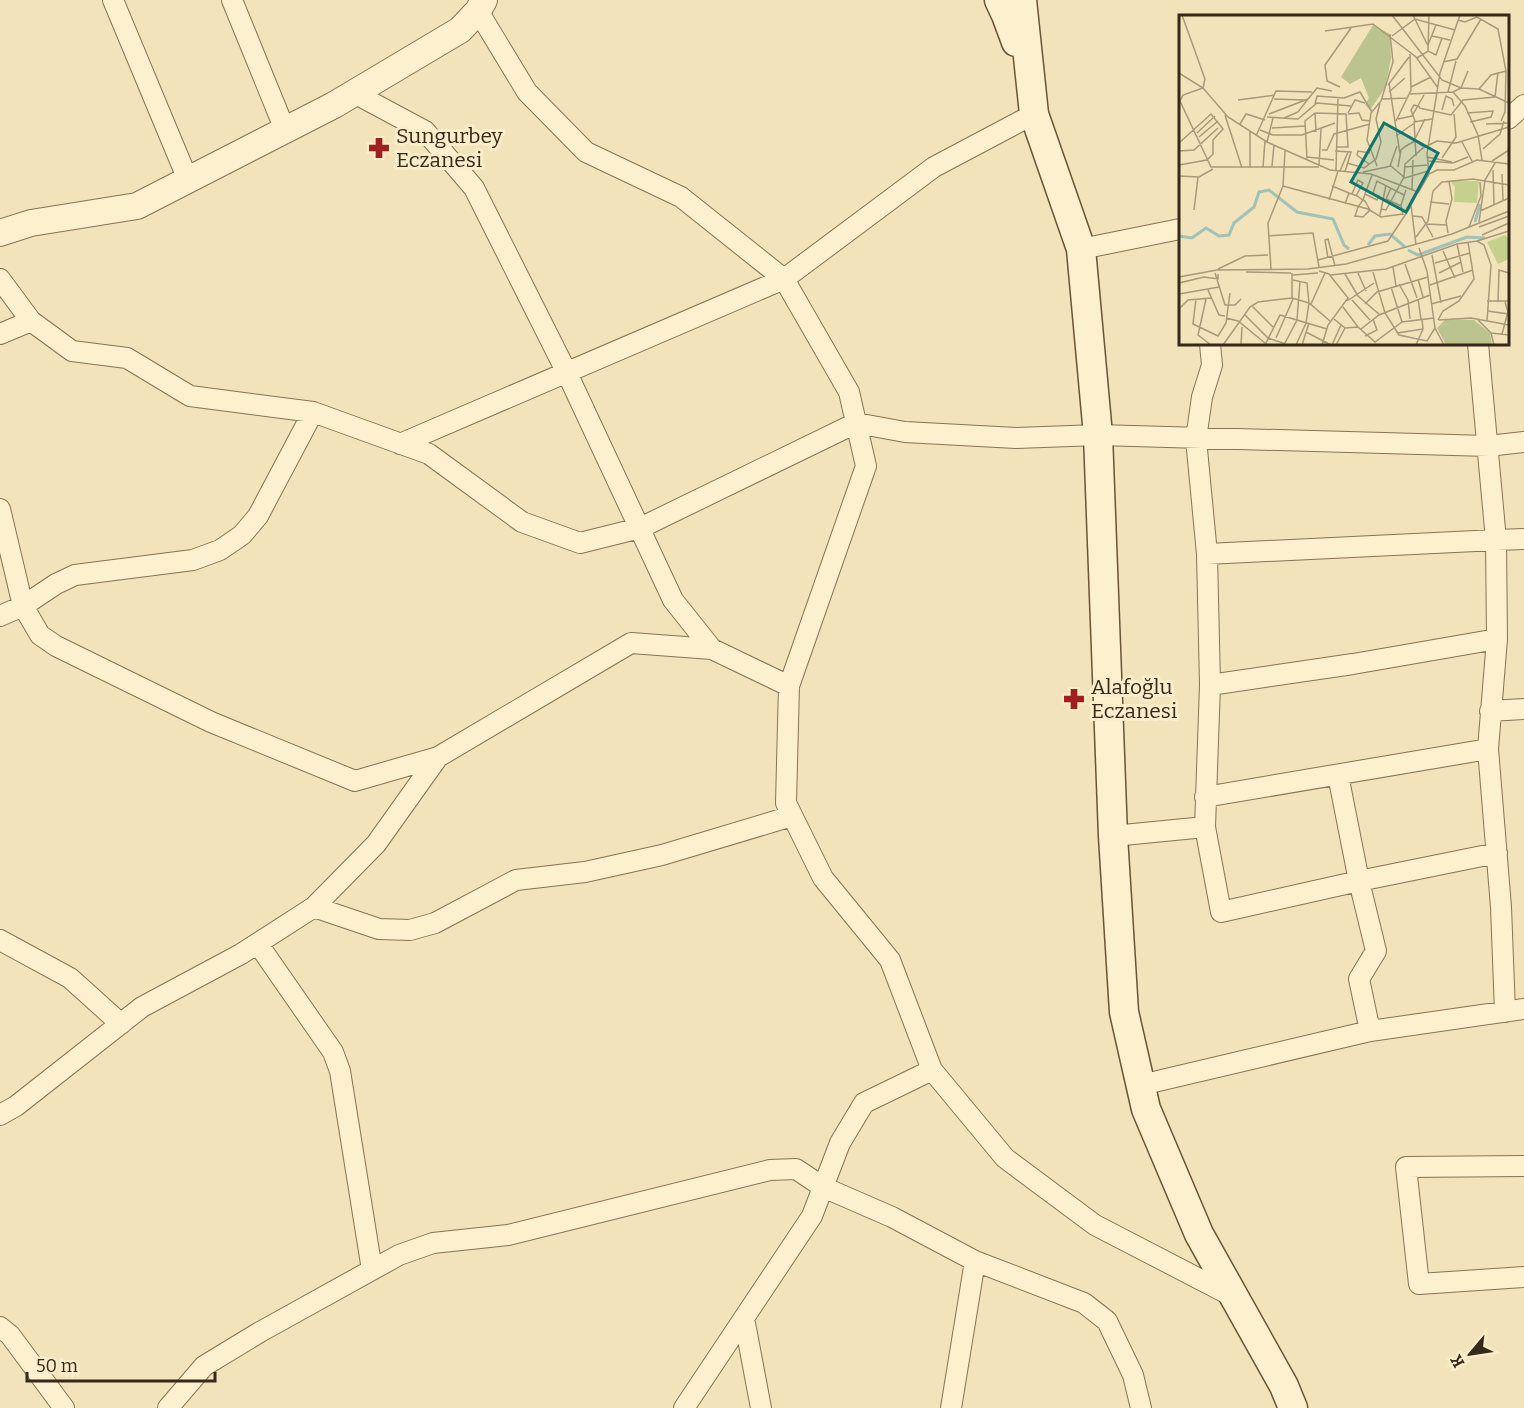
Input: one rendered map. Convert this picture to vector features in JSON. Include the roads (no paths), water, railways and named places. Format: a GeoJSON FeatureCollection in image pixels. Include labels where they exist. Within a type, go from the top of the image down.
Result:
{"type":"FeatureCollection","features":[{"type":"Feature","properties":{"kind":"main road"},"geometry":{"type":"LineString","coordinates":[[999,0],[1030,84]]}},
{"type":"Feature","properties":{"kind":"main road"},"geometry":{"type":"LineString","coordinates":[[1022,0],[1034,114],[1081,249],[1098,435],[1113,836],[1124,1012],[1146,1109],[1199,1234],[1284,1386],[1293,1408]]}},
{"type":"Feature","properties":{"kind":"street"},"geometry":{"type":"LineString","coordinates":[[113,0],[188,180]]}},
{"type":"Feature","properties":{"kind":"street"},"geometry":{"type":"LineString","coordinates":[[232,0],[285,130]]}},
{"type":"Feature","properties":{"kind":"street"},"geometry":{"type":"LineString","coordinates":[[0,233],[31,223],[137,206],[354,93],[460,30],[481,6],[527,92],[586,152],[681,197],[784,279],[849,392],[866,466],[789,686],[786,803],[823,878],[890,960],[932,1070],[1005,1158],[1095,1225],[1234,1297]]}},
{"type":"Feature","properties":{"kind":"street"},"geometry":{"type":"LineString","coordinates":[[354,93],[425,131],[474,188],[567,373],[673,600],[712,650]]}},
{"type":"Feature","properties":{"kind":"street"},"geometry":{"type":"LineString","coordinates":[[1509,118],[1524,105]]}},
{"type":"Feature","properties":{"kind":"street"},"geometry":{"type":"LineString","coordinates":[[400,444],[784,279],[934,167],[1034,114]]}},
{"type":"Feature","properties":{"kind":"street"},"geometry":{"type":"LineString","coordinates":[[1081,249],[1179,229]]}},
{"type":"Feature","properties":{"kind":"street"},"geometry":{"type":"LineString","coordinates":[[0,279],[31,321],[72,351],[127,358],[190,396],[314,412],[429,454],[522,522],[580,543],[640,528],[856,423],[905,432],[1016,438],[1098,435],[1488,446],[1524,442]]}},
{"type":"Feature","properties":{"kind":"street"},"geometry":{"type":"LineString","coordinates":[[0,334],[31,321]]}},
{"type":"Feature","properties":{"kind":"street"},"geometry":{"type":"LineString","coordinates":[[1210,345],[1212,365],[1202,397],[1196,439],[1207,554],[1210,685],[1205,827],[1221,912],[1497,853]]}},
{"type":"Feature","properties":{"kind":"street"},"geometry":{"type":"LineString","coordinates":[[1141,1085],[1370,1031],[1515,1011],[1501,907],[1488,749],[1497,639],[1496,540],[1478,345]]}},
{"type":"Feature","properties":{"kind":"street"},"geometry":{"type":"LineString","coordinates":[[0,616],[23,606],[56,584],[75,575],[193,560],[220,550],[242,534],[258,516],[314,412]]}},
{"type":"Feature","properties":{"kind":"street"},"geometry":{"type":"LineString","coordinates":[[0,509],[23,606],[40,635],[56,646],[211,722],[355,781],[438,757],[631,643],[712,650],[789,686]]}},
{"type":"Feature","properties":{"kind":"street"},"geometry":{"type":"LineString","coordinates":[[1207,554],[1524,539]]}},
{"type":"Feature","properties":{"kind":"street"},"geometry":{"type":"LineString","coordinates":[[1210,685],[1353,664],[1497,639]]}},
{"type":"Feature","properties":{"kind":"street"},"geometry":{"type":"LineString","coordinates":[[1490,711],[1524,709]]}},
{"type":"Feature","properties":{"kind":"street"},"geometry":{"type":"LineString","coordinates":[[1205,797],[1488,749]]}},
{"type":"Feature","properties":{"kind":"street"},"geometry":{"type":"LineString","coordinates":[[0,1115],[16,1106],[142,1007],[258,944],[314,907],[376,844],[438,757]]}},
{"type":"Feature","properties":{"kind":"street"},"geometry":{"type":"LineString","coordinates":[[1338,775],[1359,881],[1376,951],[1359,979],[1370,1031]]}},
{"type":"Feature","properties":{"kind":"street"},"geometry":{"type":"LineString","coordinates":[[314,907],[379,929],[410,930],[435,923],[516,880],[585,872],[662,855],[792,816]]}},
{"type":"Feature","properties":{"kind":"street"},"geometry":{"type":"LineString","coordinates":[[1113,836],[1205,827]]}},
{"type":"Feature","properties":{"kind":"street"},"geometry":{"type":"LineString","coordinates":[[0,940],[70,978],[121,1024]]}},
{"type":"Feature","properties":{"kind":"street"},"geometry":{"type":"LineString","coordinates":[[258,944],[333,1052],[340,1071],[372,1270]]}},
{"type":"Feature","properties":{"kind":"street"},"geometry":{"type":"LineString","coordinates":[[684,1408],[812,1216],[840,1143],[864,1103],[932,1070]]}},
{"type":"Feature","properties":{"kind":"street"},"geometry":{"type":"LineString","coordinates":[[1524,1166],[1406,1167],[1419,1284],[1524,1277]]}},
{"type":"Feature","properties":{"kind":"street"},"geometry":{"type":"LineString","coordinates":[[168,1408],[204,1366],[260,1332],[399,1255],[434,1243],[508,1235],[770,1170],[796,1169],[823,1187],[892,1216],[975,1261],[1084,1303],[1107,1321],[1133,1376],[1141,1408]]}},
{"type":"Feature","properties":{"kind":"street"},"geometry":{"type":"LineString","coordinates":[[951,1408],[975,1261]]}},
{"type":"Feature","properties":{"kind":"street"},"geometry":{"type":"LineString","coordinates":[[744,1318],[761,1408]]}},
{"type":"Feature","properties":{"kind":"street"},"geometry":{"type":"LineString","coordinates":[[3,1335],[64,1408]]}},
{"type":"Feature","properties":{"kind":"place","name":"Sungurbey Eczanesi"},"geometry":{"type":"Point","coordinates":[379,148]}},
{"type":"Feature","properties":{"kind":"place","name":"Alafoğlu Eczanesi"},"geometry":{"type":"Point","coordinates":[1074,699]}}]}
